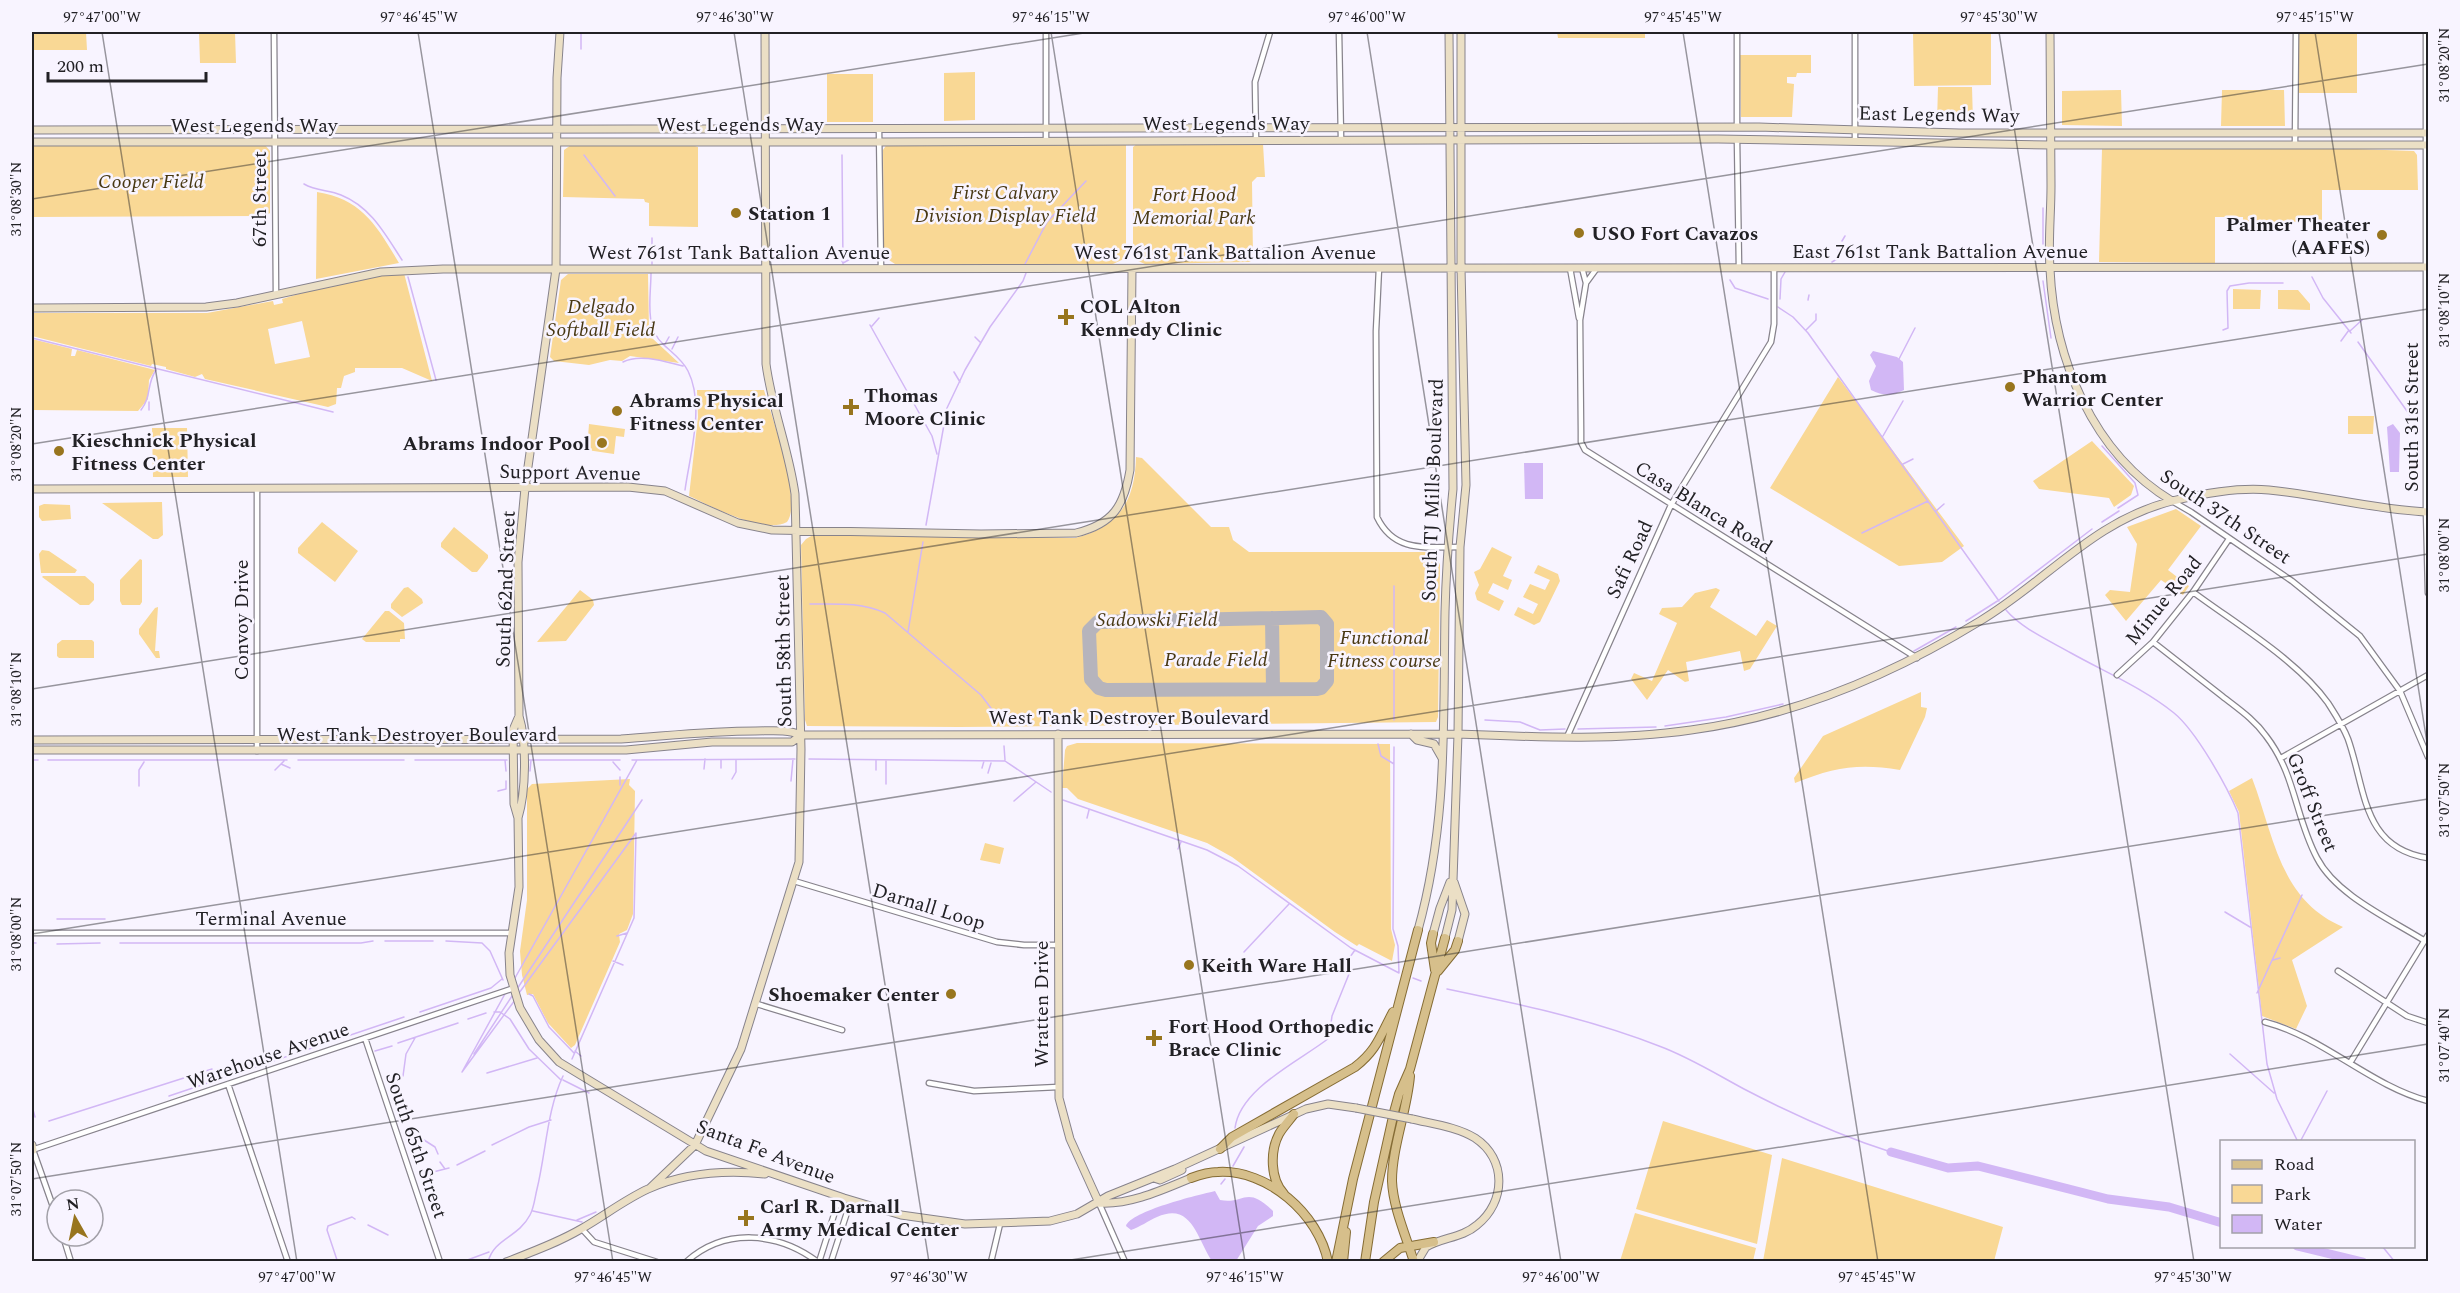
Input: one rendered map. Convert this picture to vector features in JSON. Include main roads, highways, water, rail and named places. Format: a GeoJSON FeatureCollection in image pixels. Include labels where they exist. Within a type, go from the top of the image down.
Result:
{"type":"FeatureCollection","features":[{"type":"Feature","properties":{"kind":"main road","name":"South TJ Mills Boulevard"},"geometry":{"type":"LineString","coordinates":[[1336,1262],[1348,1203],[1418,930]]}},
{"type":"Feature","properties":{"kind":"main road"},"geometry":{"type":"LineString","coordinates":[[1435,975],[1455,950],[1446,938]]}},
{"type":"Feature","properties":{"kind":"main road"},"geometry":{"type":"LineString","coordinates":[[1435,975],[1431,943],[1446,938]]}},
{"type":"Feature","properties":{"kind":"main road"},"geometry":{"type":"LineString","coordinates":[[1365,1262],[1374,1203],[1392,1121],[1399,1094],[1410,1069],[1446,938]]}},
{"type":"Feature","properties":{"kind":"main road"},"geometry":{"type":"LineString","coordinates":[[1220,1149],[1232,1137],[1355,1067],[1377,1046],[1399,1000]]}},
{"type":"Feature","properties":{"kind":"main road"},"geometry":{"type":"LineString","coordinates":[[1410,1069],[1408,1097],[1392,1181],[1394,1196],[1416,1262]]}},
{"type":"Feature","properties":{"kind":"main road"},"geometry":{"type":"LineString","coordinates":[[1294,1114],[1280,1132],[1275,1144],[1273,1159],[1277,1183],[1319,1236],[1328,1262]]}},
{"type":"Feature","properties":{"kind":"main road"},"geometry":{"type":"LineString","coordinates":[[1191,1178],[1218,1172],[1238,1173],[1254,1178],[1290,1200]]}},
{"type":"Feature","properties":{"kind":"main road","name":"South TJ Mills Boulevard"},"geometry":{"type":"LineString","coordinates":[[1343,1262],[1348,1203]]}},
{"type":"Feature","properties":{"kind":"main road"},"geometry":{"type":"LineString","coordinates":[[1383,1262],[1392,1252],[1409,1245],[1434,1242]]}},
{"type":"Feature","properties":{"kind":"water"},"geometry":{"type":"Polygon","coordinates":[[[1873,351],[1897,357],[1903,362],[1904,390],[1888,394],[1871,390],[1869,381],[1876,366],[1870,355],[1873,351]]]}},
{"type":"Feature","properties":{"kind":"water"},"geometry":{"type":"Polygon","coordinates":[[[2393,424],[2400,433],[2399,472],[2390,472],[2387,427],[2393,424]]]}},
{"type":"Feature","properties":{"kind":"water"},"geometry":{"type":"Polygon","coordinates":[[[1524,463],[1543,463],[1543,499],[1525,499],[1524,463]]]}},
{"type":"Feature","properties":{"kind":"water"},"geometry":{"type":"Polygon","coordinates":[[[1215,1191],[1220,1200],[1251,1197],[1264,1203],[1273,1211],[1273,1216],[1258,1226],[1236,1261],[1212,1261],[1192,1225],[1178,1214],[1169,1213],[1157,1217],[1131,1230],[1126,1226],[1131,1220],[1152,1209],[1215,1191]]]}},
{"type":"Feature","properties":{"kind":"waterway"},"geometry":{"type":"LineString","coordinates":[[581,32],[581,49]]}},
{"type":"Feature","properties":{"kind":"waterway"},"geometry":{"type":"LineString","coordinates":[[584,155],[615,196]]}},
{"type":"Feature","properties":{"kind":"waterway"},"geometry":{"type":"LineString","coordinates":[[842,155],[843,265]]}},
{"type":"Feature","properties":{"kind":"waterway"},"geometry":{"type":"LineString","coordinates":[[1025,264],[1047,222],[1086,181]]}},
{"type":"Feature","properties":{"kind":"waterway"},"geometry":{"type":"LineString","coordinates":[[304,184],[352,200],[376,222],[402,260]]}},
{"type":"Feature","properties":{"kind":"waterway"},"geometry":{"type":"LineString","coordinates":[[2043,208],[2043,244]]}},
{"type":"Feature","properties":{"kind":"waterway"},"geometry":{"type":"LineString","coordinates":[[1842,241],[1845,236]]}},
{"type":"Feature","properties":{"kind":"waterway"},"geometry":{"type":"LineString","coordinates":[[652,238],[652,264]]}},
{"type":"Feature","properties":{"kind":"waterway"},"geometry":{"type":"LineString","coordinates":[[834,247],[843,263],[854,257]]}},
{"type":"Feature","properties":{"kind":"waterway"},"geometry":{"type":"LineString","coordinates":[[1832,262],[1837,259],[1839,247]]}},
{"type":"Feature","properties":{"kind":"waterway"},"geometry":{"type":"LineString","coordinates":[[1780,299],[1781,279],[1785,272]]}},
{"type":"Feature","properties":{"kind":"waterway"},"geometry":{"type":"LineString","coordinates":[[651,273],[650,311],[653,329],[663,344],[686,367],[693,384],[695,430],[685,490]]}},
{"type":"Feature","properties":{"kind":"waterway"},"geometry":{"type":"LineString","coordinates":[[926,525],[947,408],[965,370],[990,327],[1023,281],[1026,273]]}},
{"type":"Feature","properties":{"kind":"waterway"},"geometry":{"type":"LineString","coordinates":[[408,277],[436,380]]}},
{"type":"Feature","properties":{"kind":"waterway"},"geometry":{"type":"LineString","coordinates":[[2312,277],[2323,298],[2351,333]]}},
{"type":"Feature","properties":{"kind":"waterway"},"geometry":{"type":"LineString","coordinates":[[1730,280],[1735,288],[1768,299]]}},
{"type":"Feature","properties":{"kind":"waterway"},"geometry":{"type":"LineString","coordinates":[[2043,281],[2051,338]]}},
{"type":"Feature","properties":{"kind":"waterway"},"geometry":{"type":"LineString","coordinates":[[2223,330],[2228,328],[2227,291],[2230,286],[2249,283],[2283,283]]}},
{"type":"Feature","properties":{"kind":"waterway"},"geometry":{"type":"LineString","coordinates":[[1808,300],[1809,295]]}},
{"type":"Feature","properties":{"kind":"waterway"},"geometry":{"type":"LineString","coordinates":[[1778,307],[1793,317],[1808,333],[1999,601]]}},
{"type":"Feature","properties":{"kind":"waterway"},"geometry":{"type":"LineString","coordinates":[[1806,330],[1816,320],[1816,314]]}},
{"type":"Feature","properties":{"kind":"waterway"},"geometry":{"type":"LineString","coordinates":[[872,326],[879,318]]}},
{"type":"Feature","properties":{"kind":"waterway"},"geometry":{"type":"LineString","coordinates":[[2350,331],[2362,320]]}},
{"type":"Feature","properties":{"kind":"waterway"},"geometry":{"type":"LineString","coordinates":[[870,325],[932,436],[937,454]]}},
{"type":"Feature","properties":{"kind":"waterway"},"geometry":{"type":"LineString","coordinates":[[1899,359],[1915,328]]}},
{"type":"Feature","properties":{"kind":"waterway"},"geometry":{"type":"LineString","coordinates":[[2341,341],[2349,330]]}},
{"type":"Feature","properties":{"kind":"waterway"},"geometry":{"type":"LineString","coordinates":[[665,344],[669,337]]}},
{"type":"Feature","properties":{"kind":"waterway"},"geometry":{"type":"LineString","coordinates":[[672,349],[678,337]]}},
{"type":"Feature","properties":{"kind":"waterway"},"geometry":{"type":"LineString","coordinates":[[975,337],[980,342]]}},
{"type":"Feature","properties":{"kind":"waterway"},"geometry":{"type":"LineString","coordinates":[[32,338],[333,412]]}},
{"type":"Feature","properties":{"kind":"waterway"},"geometry":{"type":"LineString","coordinates":[[2358,342],[2414,421]]}},
{"type":"Feature","properties":{"kind":"waterway"},"geometry":{"type":"LineString","coordinates":[[623,362],[645,358],[683,366]]}},
{"type":"Feature","properties":{"kind":"waterway"},"geometry":{"type":"LineString","coordinates":[[141,410],[147,400],[156,370]]}},
{"type":"Feature","properties":{"kind":"waterway"},"geometry":{"type":"LineString","coordinates":[[954,372],[960,382]]}},
{"type":"Feature","properties":{"kind":"waterway"},"geometry":{"type":"LineString","coordinates":[[1883,436],[1903,401]]}},
{"type":"Feature","properties":{"kind":"waterway"},"geometry":{"type":"LineString","coordinates":[[149,402],[149,410]]}},
{"type":"Feature","properties":{"kind":"waterway"},"geometry":{"type":"LineString","coordinates":[[2102,446],[2135,483],[2138,495],[2118,508]]}},
{"type":"Feature","properties":{"kind":"waterway"},"geometry":{"type":"LineString","coordinates":[[1903,464],[1913,459]]}},
{"type":"Feature","properties":{"kind":"waterway"},"geometry":{"type":"LineString","coordinates":[[1862,533],[1928,501]]}},
{"type":"Feature","properties":{"kind":"waterway"},"geometry":{"type":"LineString","coordinates":[[1936,511],[1944,504]]}},
{"type":"Feature","properties":{"kind":"waterway"},"geometry":{"type":"LineString","coordinates":[[2102,522],[2119,511]]}},
{"type":"Feature","properties":{"kind":"waterway"},"geometry":{"type":"LineString","coordinates":[[1966,621],[1999,600],[2092,529]]}},
{"type":"Feature","properties":{"kind":"waterway"},"geometry":{"type":"LineString","coordinates":[[908,632],[923,542]]}},
{"type":"Feature","properties":{"kind":"waterway"},"geometry":{"type":"LineString","coordinates":[[1394,586],[1394,720]]}},
{"type":"Feature","properties":{"kind":"waterway"},"geometry":{"type":"LineString","coordinates":[[810,604],[858,605],[885,613],[981,695],[1003,724]]}},
{"type":"Feature","properties":{"kind":"waterway"},"geometry":{"type":"LineString","coordinates":[[2006,610],[2036,634],[2137,688],[2174,713],[2192,732],[2219,774],[2238,813],[2267,1064],[2277,1099],[2297,1140]]}},
{"type":"Feature","properties":{"kind":"waterway"},"geometry":{"type":"LineString","coordinates":[[1914,651],[1956,627]]}},
{"type":"Feature","properties":{"kind":"waterway"},"geometry":{"type":"LineString","coordinates":[[1665,726],[1726,717],[1783,704]]}},
{"type":"Feature","properties":{"kind":"waterway"},"geometry":{"type":"LineString","coordinates":[[1485,720],[1520,722],[1540,730],[1565,729]]}},
{"type":"Feature","properties":{"kind":"waterway"},"geometry":{"type":"LineString","coordinates":[[1578,729],[1656,727]]}},
{"type":"Feature","properties":{"kind":"waterway"},"geometry":{"type":"LineString","coordinates":[[1378,744],[1381,756],[1394,764]]}},
{"type":"Feature","properties":{"kind":"waterway"},"geometry":{"type":"LineString","coordinates":[[1004,746],[1005,760]]}},
{"type":"Feature","properties":{"kind":"waterway"},"geometry":{"type":"LineString","coordinates":[[1063,800],[1207,850],[1238,866],[1351,948],[1399,973],[1398,946],[1393,929],[1394,747]]}},
{"type":"Feature","properties":{"kind":"waterway"},"geometry":{"type":"LineString","coordinates":[[704,769],[705,759]]}},
{"type":"Feature","properties":{"kind":"waterway"},"geometry":{"type":"LineString","coordinates":[[791,781],[793,759]]}},
{"type":"Feature","properties":{"kind":"waterway"},"geometry":{"type":"LineString","coordinates":[[632,760],[795,759]]}},
{"type":"Feature","properties":{"kind":"waterway"},"geometry":{"type":"LineString","coordinates":[[809,759],[1005,761],[1051,792]]}},
{"type":"Feature","properties":{"kind":"waterway"},"geometry":{"type":"LineString","coordinates":[[32,760],[38,760]]}},
{"type":"Feature","properties":{"kind":"waterway"},"geometry":{"type":"LineString","coordinates":[[48,760],[287,760]]}},
{"type":"Feature","properties":{"kind":"waterway"},"geometry":{"type":"LineString","coordinates":[[298,760],[404,760]]}},
{"type":"Feature","properties":{"kind":"waterway"},"geometry":{"type":"LineString","coordinates":[[415,760],[507,760]]}},
{"type":"Feature","properties":{"kind":"waterway"},"geometry":{"type":"LineString","coordinates":[[505,760],[506,771]]}},
{"type":"Feature","properties":{"kind":"waterway"},"geometry":{"type":"LineString","coordinates":[[529,760],[620,760]]}},
{"type":"Feature","properties":{"kind":"waterway"},"geometry":{"type":"LineString","coordinates":[[530,771],[531,760]]}},
{"type":"Feature","properties":{"kind":"waterway"},"geometry":{"type":"LineString","coordinates":[[515,978],[637,760]]}},
{"type":"Feature","properties":{"kind":"waterway"},"geometry":{"type":"LineString","coordinates":[[721,760],[721,768]]}},
{"type":"Feature","properties":{"kind":"waterway"},"geometry":{"type":"LineString","coordinates":[[732,779],[736,772],[736,760]]}},
{"type":"Feature","properties":{"kind":"waterway"},"geometry":{"type":"LineString","coordinates":[[876,760],[876,770]]}},
{"type":"Feature","properties":{"kind":"waterway"},"geometry":{"type":"LineString","coordinates":[[284,761],[281,764],[290,768]]}},
{"type":"Feature","properties":{"kind":"waterway"},"geometry":{"type":"LineString","coordinates":[[886,761],[886,784]]}},
{"type":"Feature","properties":{"kind":"waterway"},"geometry":{"type":"LineString","coordinates":[[982,768],[984,761]]}},
{"type":"Feature","properties":{"kind":"waterway"},"geometry":{"type":"LineString","coordinates":[[139,786],[139,770],[144,762]]}},
{"type":"Feature","properties":{"kind":"waterway"},"geometry":{"type":"LineString","coordinates":[[613,762],[620,770]]}},
{"type":"Feature","properties":{"kind":"waterway"},"geometry":{"type":"LineString","coordinates":[[988,773],[991,763]]}},
{"type":"Feature","properties":{"kind":"waterway"},"geometry":{"type":"LineString","coordinates":[[275,770],[281,764]]}},
{"type":"Feature","properties":{"kind":"waterway"},"geometry":{"type":"LineString","coordinates":[[620,777],[620,785]]}},
{"type":"Feature","properties":{"kind":"waterway"},"geometry":{"type":"LineString","coordinates":[[498,791],[506,789],[506,781]]}},
{"type":"Feature","properties":{"kind":"waterway"},"geometry":{"type":"LineString","coordinates":[[1014,801],[1036,782]]}},
{"type":"Feature","properties":{"kind":"waterway"},"geometry":{"type":"LineString","coordinates":[[517,989],[642,800]]}},
{"type":"Feature","properties":{"kind":"waterway"},"geometry":{"type":"LineString","coordinates":[[1087,818],[1089,810]]}},
{"type":"Feature","properties":{"kind":"waterway"},"geometry":{"type":"LineString","coordinates":[[519,993],[636,833],[634,918],[572,1059]]}},
{"type":"Feature","properties":{"kind":"waterway"},"geometry":{"type":"LineString","coordinates":[[1178,849],[1181,842]]}},
{"type":"Feature","properties":{"kind":"waterway"},"geometry":{"type":"LineString","coordinates":[[2257,993],[2302,895]]}},
{"type":"Feature","properties":{"kind":"waterway"},"geometry":{"type":"LineString","coordinates":[[1244,952],[1289,904]]}},
{"type":"Feature","properties":{"kind":"waterway"},"geometry":{"type":"LineString","coordinates":[[2225,912],[2250,927]]}},
{"type":"Feature","properties":{"kind":"waterway"},"geometry":{"type":"LineString","coordinates":[[57,919],[105,919]]}},
{"type":"Feature","properties":{"kind":"waterway"},"geometry":{"type":"LineString","coordinates":[[617,936],[627,933]]}},
{"type":"Feature","properties":{"kind":"waterway"},"geometry":{"type":"LineString","coordinates":[[120,943],[361,943],[373,941]]}},
{"type":"Feature","properties":{"kind":"waterway"},"geometry":{"type":"LineString","coordinates":[[385,941],[433,941]]}},
{"type":"Feature","properties":{"kind":"waterway"},"geometry":{"type":"LineString","coordinates":[[446,941],[482,943],[490,951],[503,980]]}},
{"type":"Feature","properties":{"kind":"waterway"},"geometry":{"type":"LineString","coordinates":[[57,944],[100,943]]}},
{"type":"Feature","properties":{"kind":"waterway"},"geometry":{"type":"LineString","coordinates":[[1235,1128],[1239,1114],[1259,1088],[1329,1038],[1332,1016],[1349,974],[1350,957],[1355,950]]}},
{"type":"Feature","properties":{"kind":"waterway"},"geometry":{"type":"LineString","coordinates":[[2273,960],[2280,958]]}},
{"type":"Feature","properties":{"kind":"waterway"},"geometry":{"type":"LineString","coordinates":[[613,961],[623,965]]}},
{"type":"Feature","properties":{"kind":"waterway"},"geometry":{"type":"LineString","coordinates":[[1413,978],[1421,981]]}},
{"type":"Feature","properties":{"kind":"waterway"},"geometry":{"type":"LineString","coordinates":[[420,1012],[491,988],[502,979]]}},
{"type":"Feature","properties":{"kind":"waterway"},"geometry":{"type":"LineString","coordinates":[[1447,989],[1554,1013],[1633,1036],[1681,1055],[1798,1115],[1853,1139],[1891,1152]]}},
{"type":"Feature","properties":{"kind":"waterway"},"geometry":{"type":"LineString","coordinates":[[506,992],[462,1072],[515,1000]]}},
{"type":"Feature","properties":{"kind":"waterway"},"geometry":{"type":"LineString","coordinates":[[529,994],[533,996],[549,1027],[574,1053]]}},
{"type":"Feature","properties":{"kind":"waterway"},"geometry":{"type":"LineString","coordinates":[[474,1054],[512,996]]}},
{"type":"Feature","properties":{"kind":"waterway"},"geometry":{"type":"LineString","coordinates":[[494,1012],[500,1012],[510,1019],[529,1049],[561,1080]]}},
{"type":"Feature","properties":{"kind":"waterway"},"geometry":{"type":"LineString","coordinates":[[468,1019],[486,1013]]}},
{"type":"Feature","properties":{"kind":"waterway"},"geometry":{"type":"LineString","coordinates":[[169,1096],[404,1017]]}},
{"type":"Feature","properties":{"kind":"waterway"},"geometry":{"type":"LineString","coordinates":[[398,1043],[458,1023]]}},
{"type":"Feature","properties":{"kind":"waterway"},"geometry":{"type":"LineString","coordinates":[[403,1076],[406,1054],[415,1038]]}},
{"type":"Feature","properties":{"kind":"waterway"},"geometry":{"type":"LineString","coordinates":[[375,1051],[392,1046]]}},
{"type":"Feature","properties":{"kind":"waterway"},"geometry":{"type":"LineString","coordinates":[[575,1051],[581,1056]]}},
{"type":"Feature","properties":{"kind":"waterway"},"geometry":{"type":"LineString","coordinates":[[2230,1054],[2274,1093]]}},
{"type":"Feature","properties":{"kind":"waterway"},"geometry":{"type":"LineString","coordinates":[[487,1073],[537,1058]]}},
{"type":"Feature","properties":{"kind":"waterway"},"geometry":{"type":"LineString","coordinates":[[49,1121],[212,1069]]}},
{"type":"Feature","properties":{"kind":"waterway"},"geometry":{"type":"LineString","coordinates":[[488,1262],[495,1248],[519,1229],[531,1212],[553,1103],[563,1076]]}},
{"type":"Feature","properties":{"kind":"waterway"},"geometry":{"type":"LineString","coordinates":[[563,1080],[589,1093]]}},
{"type":"Feature","properties":{"kind":"waterway"},"geometry":{"type":"LineString","coordinates":[[2301,1140],[2327,1091]]}},
{"type":"Feature","properties":{"kind":"waterway"},"geometry":{"type":"LineString","coordinates":[[32,1106],[35,1117]]}},
{"type":"Feature","properties":{"kind":"waterway"},"geometry":{"type":"LineString","coordinates":[[492,1145],[529,1127],[551,1120]]}},
{"type":"Feature","properties":{"kind":"waterway"},"geometry":{"type":"LineString","coordinates":[[424,1140],[435,1147],[438,1154]]}},
{"type":"Feature","properties":{"kind":"waterway"},"geometry":{"type":"LineString","coordinates":[[1233,1166],[1244,1147]]}},
{"type":"Feature","properties":{"kind":"waterway"},"geometry":{"type":"LineString","coordinates":[[457,1165],[485,1151]]}},
{"type":"Feature","properties":{"kind":"waterway"},"geometry":{"type":"LineString","coordinates":[[1891,1152],[1948,1168],[1978,1166],[2108,1199],[2169,1207],[2220,1222]]}},
{"type":"Feature","properties":{"kind":"waterway"},"geometry":{"type":"LineString","coordinates":[[411,1154],[415,1155],[418,1161]]}},
{"type":"Feature","properties":{"kind":"waterway"},"geometry":{"type":"LineString","coordinates":[[440,1162],[445,1169]]}},
{"type":"Feature","properties":{"kind":"waterway"},"geometry":{"type":"LineString","coordinates":[[421,1169],[425,1174],[449,1168]]}},
{"type":"Feature","properties":{"kind":"waterway"},"geometry":{"type":"LineString","coordinates":[[1221,1184],[1225,1179]]}},
{"type":"Feature","properties":{"kind":"waterway"},"geometry":{"type":"LineString","coordinates":[[533,1211],[582,1222]]}},
{"type":"Feature","properties":{"kind":"waterway"},"geometry":{"type":"LineString","coordinates":[[577,1220],[596,1212]]}},
{"type":"Feature","properties":{"kind":"waterway"},"geometry":{"type":"LineString","coordinates":[[337,1260],[327,1230],[328,1226],[352,1217],[355,1219]]}},
{"type":"Feature","properties":{"kind":"waterway"},"geometry":{"type":"LineString","coordinates":[[368,1225],[388,1235]]}},
{"type":"Feature","properties":{"kind":"waterway"},"geometry":{"type":"LineString","coordinates":[[2305,1248],[2363,1262]]}},
{"type":"Feature","properties":{"kind":"waterway"},"geometry":{"type":"LineString","coordinates":[[2384,1248],[2395,1262]]}},
{"type":"Feature","properties":{"kind":"waterway"},"geometry":{"type":"LineString","coordinates":[[462,1262],[489,1252]]}},
{"type":"Feature","properties":{"kind":"place","name":"Station 1"},"geometry":{"type":"Point","coordinates":[736,213]}},
{"type":"Feature","properties":{"kind":"place","name":"USO Fort Cavazos"},"geometry":{"type":"Point","coordinates":[1579,233]}},
{"type":"Feature","properties":{"kind":"place","name":"Palmer Theater (AAFES)"},"geometry":{"type":"Point","coordinates":[2382,235]}},
{"type":"Feature","properties":{"kind":"place","name":"COL Alton Kennedy Clinic"},"geometry":{"type":"Point","coordinates":[1066,317]}},
{"type":"Feature","properties":{"kind":"place","name":"Phantom Warrior Center"},"geometry":{"type":"Point","coordinates":[2010,387]}},
{"type":"Feature","properties":{"kind":"place","name":"Thomas Moore Clinic"},"geometry":{"type":"Point","coordinates":[851,407]}},
{"type":"Feature","properties":{"kind":"place","name":"Abrams Physical Fitness Center"},"geometry":{"type":"Point","coordinates":[617,411]}},
{"type":"Feature","properties":{"kind":"place","name":"Abrams Indoor Pool"},"geometry":{"type":"Point","coordinates":[602,443]}},
{"type":"Feature","properties":{"kind":"place","name":"Kieschnick Physical Fitness Center"},"geometry":{"type":"Point","coordinates":[59,451]}},
{"type":"Feature","properties":{"kind":"place","name":"Keith Ware Hall"},"geometry":{"type":"Point","coordinates":[1189,965]}},
{"type":"Feature","properties":{"kind":"place","name":"Shoemaker Center"},"geometry":{"type":"Point","coordinates":[951,994]}},
{"type":"Feature","properties":{"kind":"place","name":"Fort Hood Orthopedic Brace Clinic"},"geometry":{"type":"Point","coordinates":[1154,1038]}},
{"type":"Feature","properties":{"kind":"place","name":"Carl R. Darnall Army Medical Center"},"geometry":{"type":"Point","coordinates":[746,1218]}},
{"type":"Feature","properties":{"kind":"park label","name":"Cooper Field"},"geometry":{"type":"Point","coordinates":[151,181]}},
{"type":"Feature","properties":{"kind":"park label","name":"First Calvary Division Display Field"},"geometry":{"type":"Point","coordinates":[1005,204]}},
{"type":"Feature","properties":{"kind":"park label","name":"Fort Hood Memorial Park"},"geometry":{"type":"Point","coordinates":[1194,206]}},
{"type":"Feature","properties":{"kind":"park label","name":"Delgado Softball Field"},"geometry":{"type":"Point","coordinates":[601,318]}},
{"type":"Feature","properties":{"kind":"park label","name":"Sadowski Field"},"geometry":{"type":"Point","coordinates":[1157,619]}},
{"type":"Feature","properties":{"kind":"park label","name":"Functional Fitness course"},"geometry":{"type":"Point","coordinates":[1384,648]}},
{"type":"Feature","properties":{"kind":"park label","name":"Parade Field"},"geometry":{"type":"Point","coordinates":[1216,659]}}]}
